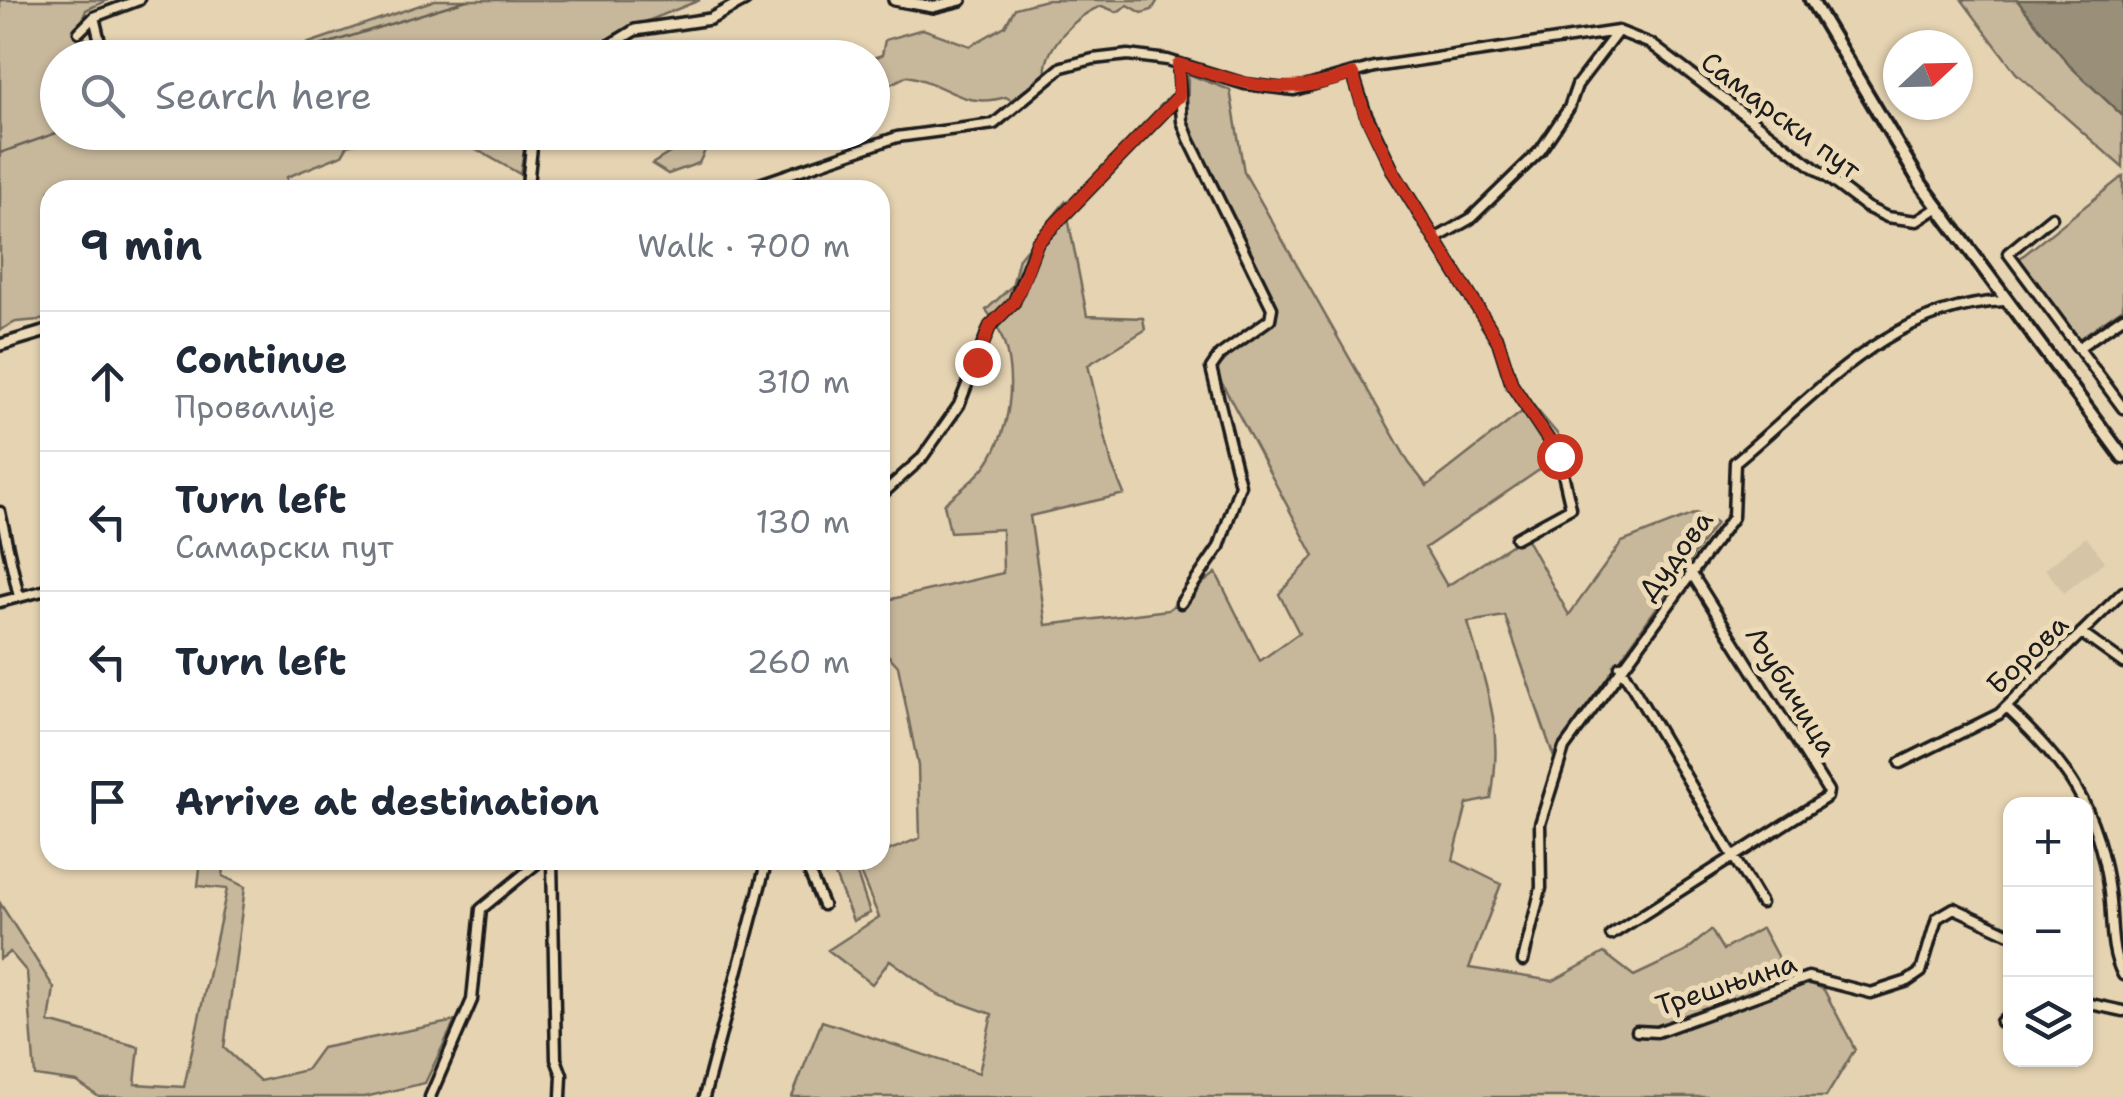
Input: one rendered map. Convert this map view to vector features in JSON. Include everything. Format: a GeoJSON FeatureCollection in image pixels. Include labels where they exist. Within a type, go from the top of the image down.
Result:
{"type":"FeatureCollection","features":[{"type":"Feature","properties":{"kind":"main road"},"geometry":{"type":"LineString","coordinates":[[1811,0],[1921,184],[2123,457]]}},
{"type":"Feature","properties":{"kind":"street"},"geometry":{"type":"LineString","coordinates":[[79,32],[94,16],[140,0]]}},
{"type":"Feature","properties":{"kind":"street"},"geometry":{"type":"LineString","coordinates":[[619,40],[636,30],[710,19],[746,0]]}},
{"type":"Feature","properties":{"kind":"street"},"geometry":{"type":"LineString","coordinates":[[894,0],[933,8],[961,0]]}},
{"type":"Feature","properties":{"kind":"street"},"geometry":{"type":"LineString","coordinates":[[94,16],[100,40]]}},
{"type":"Feature","properties":{"kind":"street"},"geometry":{"type":"LineString","coordinates":[[890,139],[994,124],[1062,68],[1128,56],[1178,64],[1245,84],[1294,90],[1416,59],[1618,31]]}},
{"type":"Feature","properties":{"kind":"street"},"geometry":{"type":"LineString","coordinates":[[1436,238],[1470,219],[1540,151],[1569,108],[1577,85],[1618,31]]}},
{"type":"Feature","properties":{"kind":"street","name":"Самарски пут"},"geometry":{"type":"LineString","coordinates":[[1618,31],[1650,44],[1866,207],[1887,217],[1917,222],[1938,208]]}},
{"type":"Feature","properties":{"kind":"street"},"geometry":{"type":"LineString","coordinates":[[1178,64],[1179,96],[1189,139],[1272,308],[1270,319],[1220,355],[1210,368],[1240,486],[1219,546],[1181,603]]}},
{"type":"Feature","properties":{"kind":"street"},"geometry":{"type":"LineString","coordinates":[[1353,74],[1364,112],[1394,173],[1498,341],[1512,385],[1559,456],[1565,472],[1571,508],[1516,538]]}},
{"type":"Feature","properties":{"kind":"street"},"geometry":{"type":"LineString","coordinates":[[890,487],[920,459],[959,405],[990,326],[1014,302],[1037,243],[1179,96]]}},
{"type":"Feature","properties":{"kind":"street"},"geometry":{"type":"LineString","coordinates":[[528,180],[530,150]]}},
{"type":"Feature","properties":{"kind":"street"},"geometry":{"type":"LineString","coordinates":[[771,180],[859,150]]}},
{"type":"Feature","properties":{"kind":"street"},"geometry":{"type":"LineString","coordinates":[[2052,218],[2008,253],[2123,408]]}},
{"type":"Feature","properties":{"kind":"street","name":"Дудова"},"geometry":{"type":"LineString","coordinates":[[1523,961],[1540,895],[1540,824],[1554,776],[1572,734],[1733,517],[1735,462],[1895,330],[1951,306],[2004,301]]}},
{"type":"Feature","properties":{"kind":"street"},"geometry":{"type":"LineString","coordinates":[[2078,348],[2123,318]]}},
{"type":"Feature","properties":{"kind":"street"},"geometry":{"type":"LineString","coordinates":[[0,345],[40,333]]}},
{"type":"Feature","properties":{"kind":"street"},"geometry":{"type":"LineString","coordinates":[[0,512],[20,597]]}},
{"type":"Feature","properties":{"kind":"street","name":"Љубичица"},"geometry":{"type":"LineString","coordinates":[[1690,571],[1828,791],[1822,804],[1734,857]]}},
{"type":"Feature","properties":{"kind":"street"},"geometry":{"type":"LineString","coordinates":[[0,602],[40,592]]}},
{"type":"Feature","properties":{"kind":"street","name":"Борова"},"geometry":{"type":"LineString","coordinates":[[1900,764],[2006,708],[2123,592]]}},
{"type":"Feature","properties":{"kind":"street"},"geometry":{"type":"LineString","coordinates":[[2080,633],[2123,663]]}},
{"type":"Feature","properties":{"kind":"street"},"geometry":{"type":"LineString","coordinates":[[1620,666],[1761,903]]}},
{"type":"Feature","properties":{"kind":"street"},"geometry":{"type":"LineString","coordinates":[[2006,708],[2061,762],[2082,792],[2102,848],[2110,892],[2113,950],[2123,975]]}},
{"type":"Feature","properties":{"kind":"street"},"geometry":{"type":"LineString","coordinates":[[1612,935],[1734,857]]}},
{"type":"Feature","properties":{"kind":"street"},"geometry":{"type":"LineString","coordinates":[[430,1097],[472,1000],[481,909],[529,870]]}},
{"type":"Feature","properties":{"kind":"street"},"geometry":{"type":"LineString","coordinates":[[552,870],[556,1059],[562,1075],[562,1097]]}},
{"type":"Feature","properties":{"kind":"street"},"geometry":{"type":"LineString","coordinates":[[704,1097],[764,870]]}},
{"type":"Feature","properties":{"kind":"street"},"geometry":{"type":"LineString","coordinates":[[808,870],[823,906]]}},
{"type":"Feature","properties":{"kind":"street"},"geometry":{"type":"LineString","coordinates":[[2110,892],[2123,888]]}},
{"type":"Feature","properties":{"kind":"street","name":"Трешњина"},"geometry":{"type":"LineString","coordinates":[[1637,1031],[1657,1032],[1808,977],[1870,993],[1908,981],[1921,972],[1936,918],[1954,908],[2003,931]]}},
{"type":"Feature","properties":{"kind":"street"},"geometry":{"type":"LineString","coordinates":[[2093,1005],[2123,1011]]}},
{"type":"Feature","properties":{"kind":"shaded area"},"geometry":{"type":"Polygon","coordinates":[[[0,0],[108,0],[86,10],[82,24],[85,40],[40,40],[40,150],[345,150],[342,155],[287,180],[40,180],[40,320],[16,322],[0,330],[0,0]]]}},
{"type":"Feature","properties":{"kind":"shaded area"},"geometry":{"type":"Polygon","coordinates":[[[435,0],[700,0],[606,40],[318,40],[435,0]]]}},
{"type":"Feature","properties":{"kind":"shaded area"},"geometry":{"type":"Polygon","coordinates":[[[1046,0],[1158,0],[1152,10],[1142,13],[1128,5],[1117,12],[1102,6],[1083,16],[1056,44],[1046,76],[1011,100],[965,98],[907,76],[890,84],[890,40],[885,40],[923,29],[970,46],[1005,26],[1015,8],[1046,0]]]}},
{"type":"Feature","properties":{"kind":"shaded area"},"geometry":{"type":"Polygon","coordinates":[[[1962,0],[2017,0],[2070,66],[2123,116],[2123,168],[2016,73],[1962,0]]]}},
{"type":"Feature","properties":{"kind":"shaded area"},"geometry":{"type":"Polygon","coordinates":[[[2017,0],[2123,0],[2123,116],[2070,66],[2017,0]]]}},
{"type":"Feature","properties":{"kind":"shaded area"},"geometry":{"type":"Polygon","coordinates":[[[1188,74],[1230,90],[1244,172],[1409,463],[1427,486],[1532,404],[1570,449],[1425,548],[1447,586],[1525,536],[1569,615],[1622,542],[1696,513],[1716,523],[1553,755],[1505,616],[1468,622],[1491,709],[1495,774],[1491,799],[1467,804],[1453,860],[1501,884],[1469,968],[1553,981],[1604,953],[1634,976],[1685,952],[1711,930],[1723,950],[1762,928],[1784,969],[1824,990],[1855,1049],[1826,1097],[792,1097],[822,1021],[979,1073],[992,1014],[938,995],[890,960],[872,984],[828,950],[879,917],[859,870],[890,870],[890,850],[920,838],[918,766],[898,666],[890,657],[890,599],[1003,573],[1002,529],[950,532],[944,504],[986,465],[1005,423],[1009,363],[997,326],[986,310],[1012,286],[1019,258],[1065,202],[1087,316],[1143,318],[1145,330],[1088,365],[1112,465],[1124,494],[1030,516],[1046,625],[1168,610],[1216,573],[1260,661],[1299,633],[1279,594],[1314,556],[1215,370],[1270,316],[1263,280],[1187,124],[1188,74]]]}},
{"type":"Feature","properties":{"kind":"shaded area"},"geometry":{"type":"Polygon","coordinates":[[[477,150],[524,150],[520,174],[477,150]]]}},
{"type":"Feature","properties":{"kind":"shaded area"},"geometry":{"type":"Polygon","coordinates":[[[674,150],[705,150],[699,163],[668,174],[652,164],[674,150]]]}},
{"type":"Feature","properties":{"kind":"shaded area"},"geometry":{"type":"Polygon","coordinates":[[[2123,176],[2123,308],[2070,345],[2010,266],[2123,176]]]}},
{"type":"Feature","properties":{"kind":"shaded area"},"geometry":{"type":"Polygon","coordinates":[[[2086,537],[2105,561],[2064,593],[2045,569],[2086,537]]]}},
{"type":"Feature","properties":{"kind":"shaded area"},"geometry":{"type":"Polygon","coordinates":[[[200,870],[224,870],[223,876],[245,887],[224,1048],[260,1081],[306,1070],[322,1048],[455,1021],[425,1083],[365,1097],[99,1097],[77,1082],[35,1076],[27,972],[10,952],[0,959],[0,903],[54,988],[49,1022],[139,1047],[135,1084],[184,1087],[227,889],[198,886],[200,870]]]}},
{"type":"Feature","properties":{"kind":"shaded area"},"geometry":{"type":"Polygon","coordinates":[[[856,870],[870,913],[853,921],[835,875],[856,870]]]}},
{"type":"Feature","properties":{"kind":"waterway"},"geometry":{"type":"LineString","coordinates":[[339,40],[467,0]]}},
{"type":"Feature","properties":{"kind":"waterway"},"geometry":{"type":"LineString","coordinates":[[0,153],[40,139]]}},
{"type":"Feature","properties":{"kind":"route"},"geometry":{"type":"LineString","coordinates":[[977,362],[990,326],[1014,302],[1037,243],[1179,96],[1178,64],[1273,89],[1314,87],[1353,74],[1364,112],[1394,173],[1498,341],[1512,385],[1559,456]]}}]}
